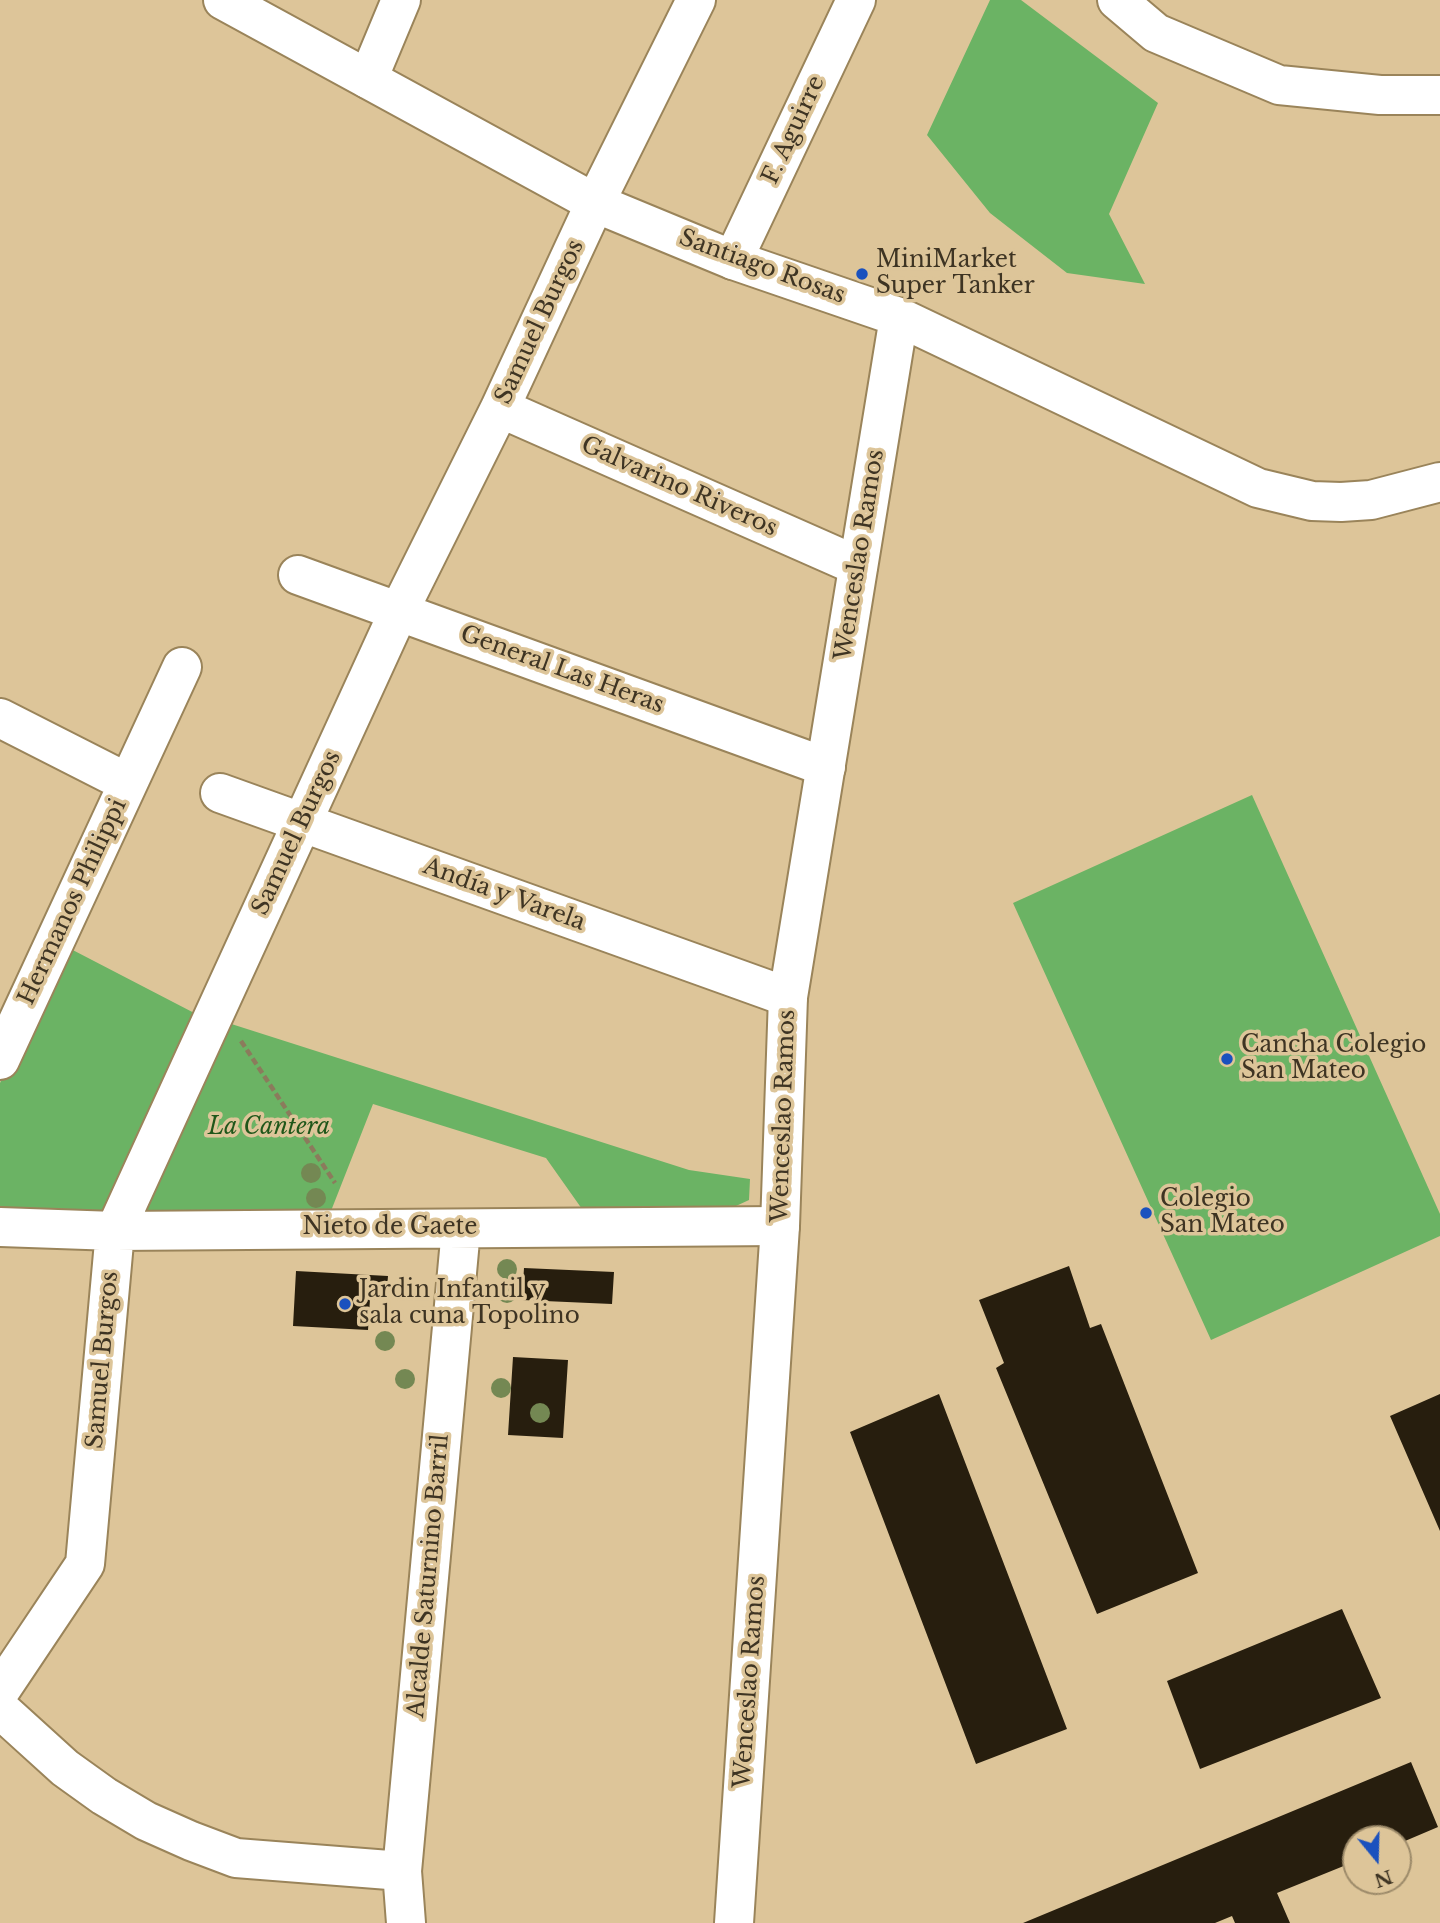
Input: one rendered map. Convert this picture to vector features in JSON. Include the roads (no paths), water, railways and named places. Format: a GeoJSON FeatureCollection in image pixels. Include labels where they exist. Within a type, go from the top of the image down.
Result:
{"type":"FeatureCollection","features":[{"type":"Feature","properties":{"kind":"street","name":"Santiago Rosas"},"geometry":{"type":"LineString","coordinates":[[223,0],[595,203],[733,260],[900,317],[1258,488],[1312,501],[1341,502],[1371,500],[1440,482]]}},
{"type":"Feature","properties":{"kind":"street"},"geometry":{"type":"LineString","coordinates":[[368,79],[401,0]]}},
{"type":"Feature","properties":{"kind":"street","name":"Samuel Burgos"},"geometry":{"type":"LineString","coordinates":[[0,1692],[85,1564],[115,1231],[399,611],[696,0]]}},
{"type":"Feature","properties":{"kind":"street","name":"F. Aguirre"},"geometry":{"type":"LineString","coordinates":[[733,260],[856,0]]}},
{"type":"Feature","properties":{"kind":"street"},"geometry":{"type":"LineString","coordinates":[[1116,0],[1156,33],[1279,85],[1380,94],[1440,95]]}},
{"type":"Feature","properties":{"kind":"street","name":"Wenceslao Ramos"},"geometry":{"type":"LineString","coordinates":[[734,1923],[780,1226],[788,997],[900,317]]}},
{"type":"Feature","properties":{"kind":"street","name":"Galvarino Riveros"},"geometry":{"type":"LineString","coordinates":[[500,408],[858,566]]}},
{"type":"Feature","properties":{"kind":"street","name":"General Las Heras"},"geometry":{"type":"LineString","coordinates":[[298,575],[826,767]]}},
{"type":"Feature","properties":{"kind":"street","name":"Hermanos Philippi"},"geometry":{"type":"LineString","coordinates":[[0,1060],[182,667]]}},
{"type":"Feature","properties":{"kind":"street"},"geometry":{"type":"LineString","coordinates":[[0,718],[128,783]]}},
{"type":"Feature","properties":{"kind":"street","name":"Andía y Varela"},"geometry":{"type":"LineString","coordinates":[[220,793],[788,997]]}},
{"type":"Feature","properties":{"kind":"street","name":"Nieto de Gaete"},"geometry":{"type":"LineString","coordinates":[[0,1227],[115,1231],[780,1226]]}},
{"type":"Feature","properties":{"kind":"street","name":"Alcalde Saturnino Barril"},"geometry":{"type":"LineString","coordinates":[[406,1923],[402,1871],[461,1229]]}},
{"type":"Feature","properties":{"kind":"street"},"geometry":{"type":"LineString","coordinates":[[0,1709],[65,1768],[104,1796],[146,1821],[191,1841],[236,1858],[402,1871]]}},
{"type":"Feature","properties":{"kind":"place","name":"MiniMarket Super Tanker"},"geometry":{"type":"Point","coordinates":[862,274]}},
{"type":"Feature","properties":{"kind":"place","name":"Cancha Colegio San Mateo"},"geometry":{"type":"Point","coordinates":[1227,1059]}},
{"type":"Feature","properties":{"kind":"place","name":"Colegio San Mateo"},"geometry":{"type":"Point","coordinates":[1146,1213]}},
{"type":"Feature","properties":{"kind":"place","name":"Jardin Infantil y sala cuna Topolino"},"geometry":{"type":"Point","coordinates":[345,1304]}},
{"type":"Feature","properties":{"kind":"park label","name":"La Cantera"},"geometry":{"type":"Point","coordinates":[269,1128]}}]}
